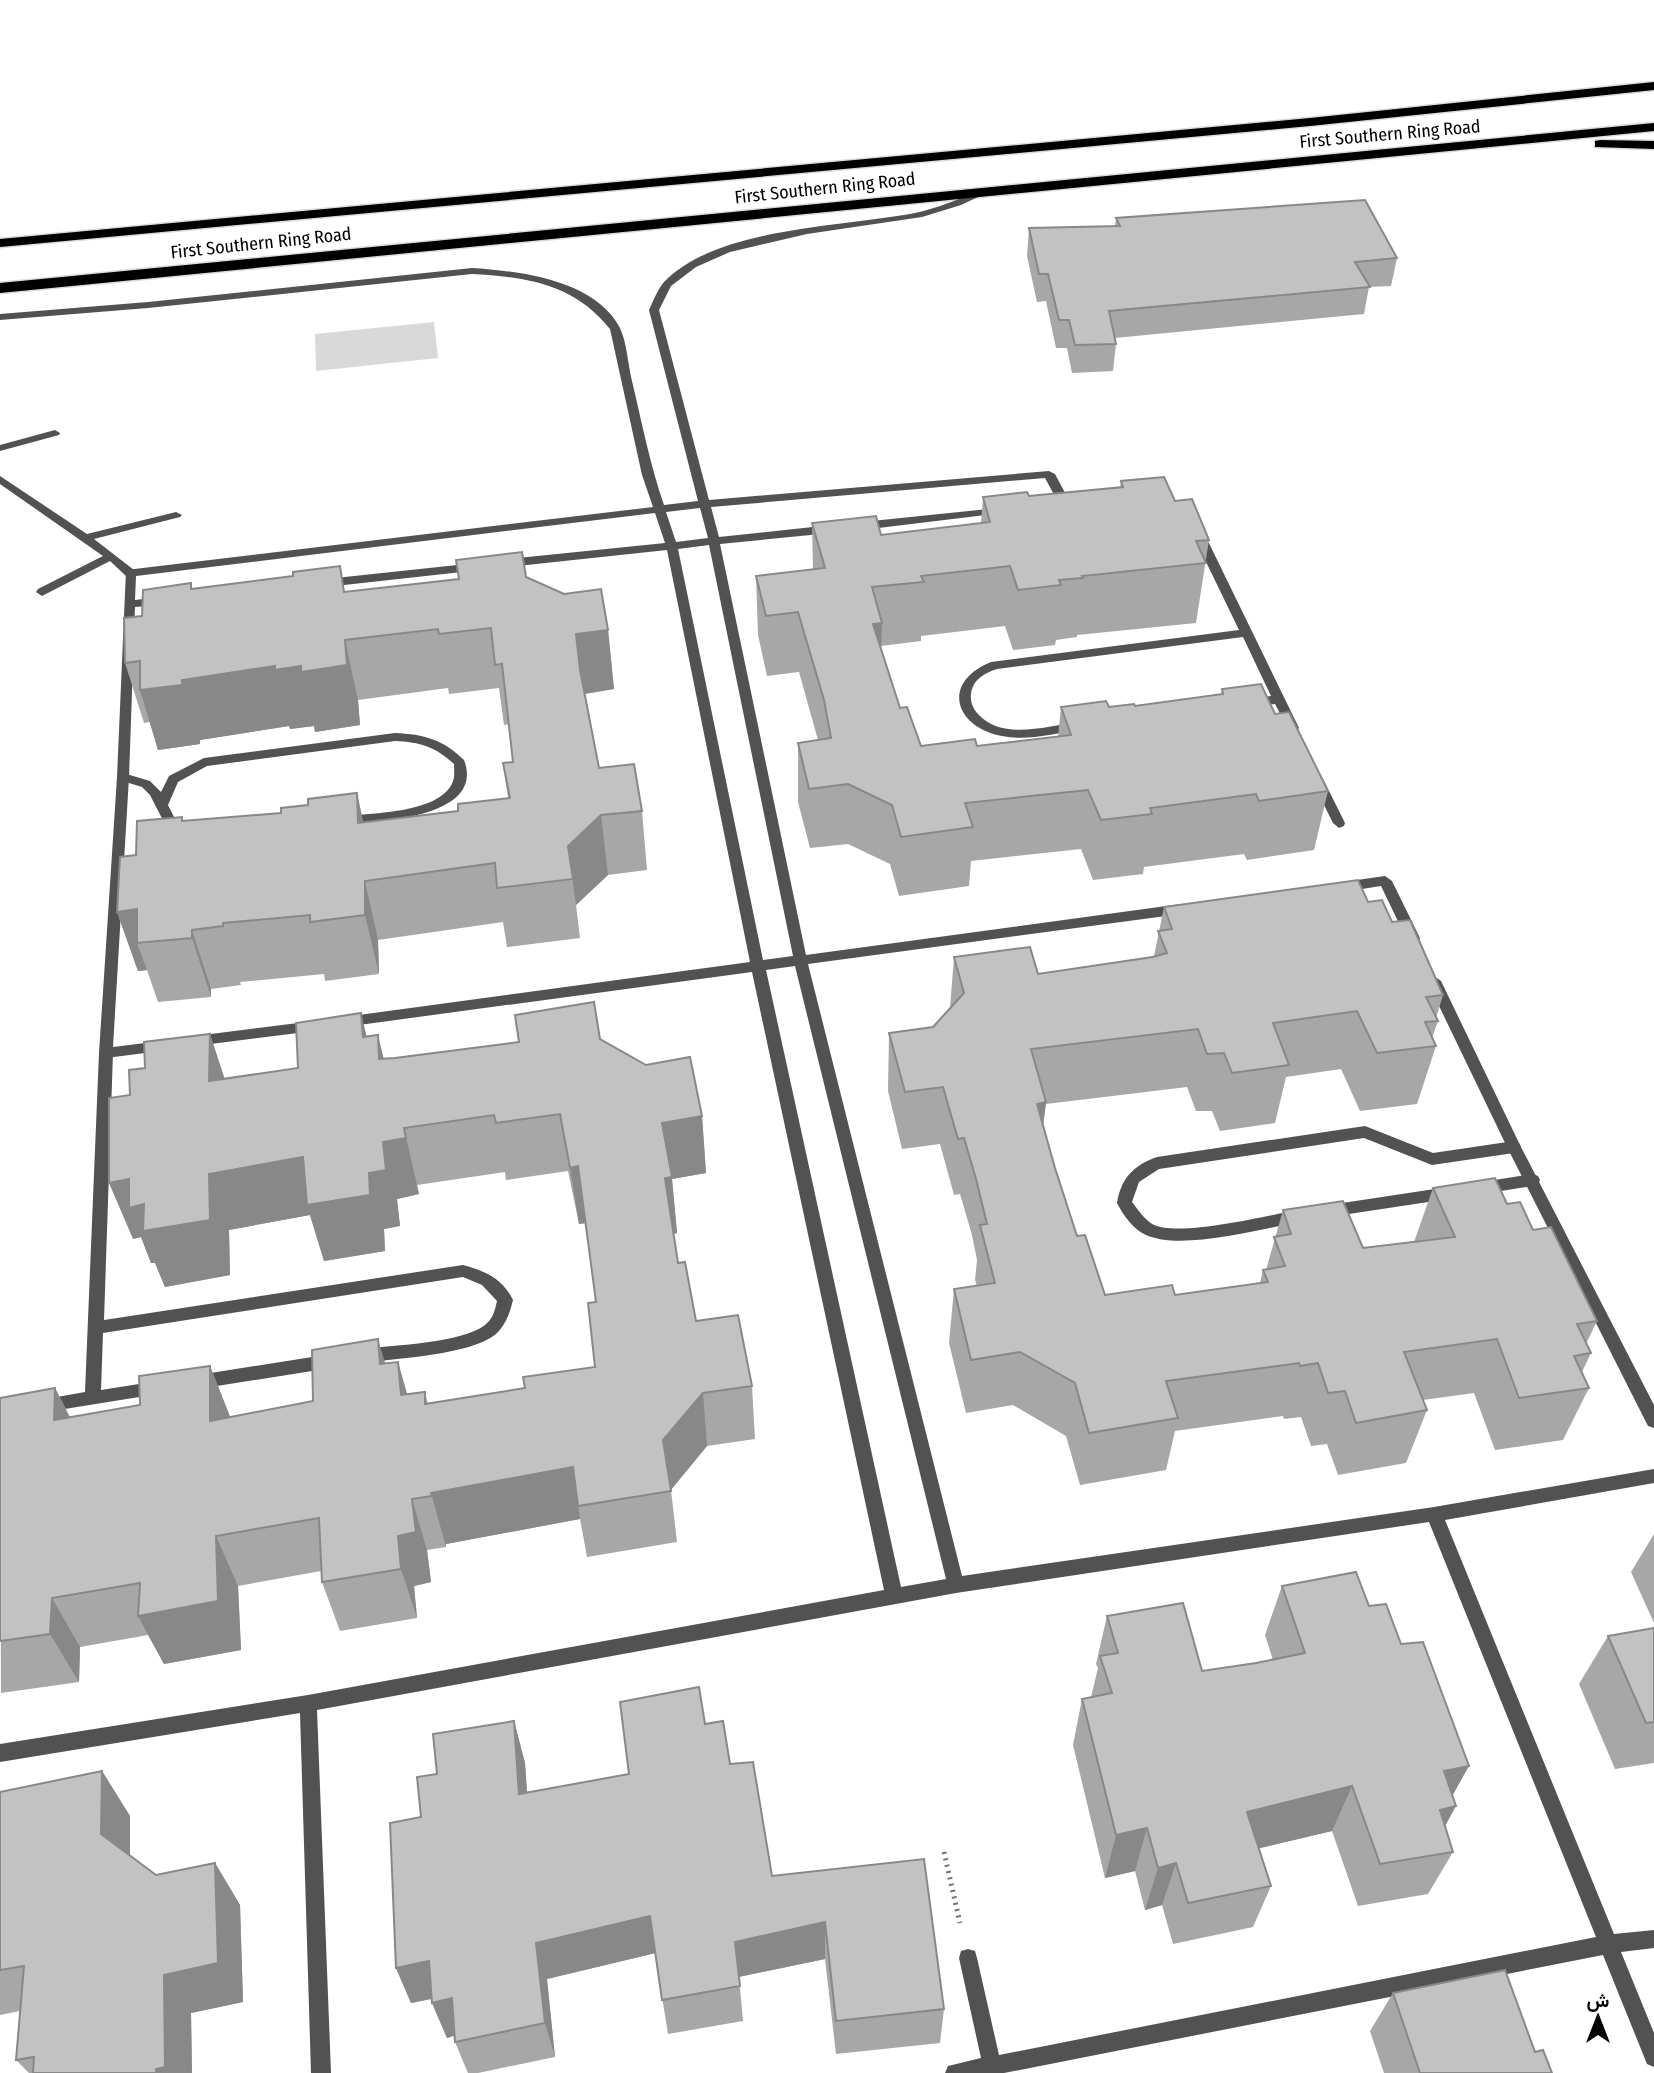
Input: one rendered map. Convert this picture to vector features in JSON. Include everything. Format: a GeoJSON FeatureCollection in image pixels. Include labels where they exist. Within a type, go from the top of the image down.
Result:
{"type":"FeatureCollection","features":[{"type":"Feature","properties":{"kind":"highway","name":"First Southern Ring Road"},"geometry":{"type":"LineString","coordinates":[[0,243],[1282,125],[1654,86]]}},
{"type":"Feature","properties":{"kind":"highway","name":"First Southern Ring Road"},"geometry":{"type":"LineString","coordinates":[[0,288],[1654,127]]}},
{"type":"Feature","properties":{"kind":"highway"},"geometry":{"type":"LineString","coordinates":[[1507,143],[1654,145]]}},
{"type":"Feature","properties":{"kind":"street"},"geometry":{"type":"LineString","coordinates":[[956,1585],[801,962],[714,541],[654,310],[664,285],[695,261],[746,244],[916,215],[984,192]]}},
{"type":"Feature","properties":{"kind":"street"},"geometry":{"type":"LineString","coordinates":[[0,317],[162,304],[472,271],[510,273],[545,281],[576,293],[599,309],[615,329],[648,475],[672,546],[758,967],[894,1597]]}},
{"type":"Feature","properties":{"kind":"street"},"geometry":{"type":"LineString","coordinates":[[0,448],[55,433]]}},
{"type":"Feature","properties":{"kind":"street"},"geometry":{"type":"LineString","coordinates":[[130,573],[704,504],[1048,474],[1072,503],[1052,506]]}},
{"type":"Feature","properties":{"kind":"street"},"geometry":{"type":"LineString","coordinates":[[0,479],[111,555],[130,573],[123,777],[106,1053],[93,1398]]}},
{"type":"Feature","properties":{"kind":"street"},"geometry":{"type":"LineString","coordinates":[[311,585],[1011,510]]}},
{"type":"Feature","properties":{"kind":"street"},"geometry":{"type":"LineString","coordinates":[[85,538],[176,515]]}},
{"type":"Feature","properties":{"kind":"street"},"geometry":{"type":"LineString","coordinates":[[1194,522],[1245,633],[1297,736]]}},
{"type":"Feature","properties":{"kind":"street"},"geometry":{"type":"LineString","coordinates":[[42,592],[111,555]]}},
{"type":"Feature","properties":{"kind":"street"},"geometry":{"type":"LineString","coordinates":[[131,604],[172,600]]}},
{"type":"Feature","properties":{"kind":"street"},"geometry":{"type":"LineString","coordinates":[[1089,724],[1021,734],[998,732],[979,723],[963,699],[967,685],[977,673],[995,665],[1245,633]]}},
{"type":"Feature","properties":{"kind":"street"},"geometry":{"type":"LineString","coordinates":[[1238,704],[1279,699]]}},
{"type":"Feature","properties":{"kind":"street"},"geometry":{"type":"LineString","coordinates":[[162,805],[173,779],[204,762],[396,737],[427,738],[447,749],[460,763],[460,781],[449,797],[430,809],[335,822]]}},
{"type":"Feature","properties":{"kind":"street"},"geometry":{"type":"LineString","coordinates":[[1315,774],[1339,823]]}},
{"type":"Feature","properties":{"kind":"street"},"geometry":{"type":"LineString","coordinates":[[123,777],[146,783],[155,792],[176,833],[189,838]]}},
{"type":"Feature","properties":{"kind":"street"},"geometry":{"type":"LineString","coordinates":[[1331,888],[1385,881],[1514,1147],[1654,1421]]}},
{"type":"Feature","properties":{"kind":"street"},"geometry":{"type":"LineString","coordinates":[[106,1053],[801,962],[1195,907]]}},
{"type":"Feature","properties":{"kind":"street"},"geometry":{"type":"LineString","coordinates":[[1514,1147],[1432,1159],[1365,1132],[1157,1163],[1137,1171],[1126,1185],[1124,1203],[1135,1219],[1155,1232],[1183,1234],[1533,1180]]}},
{"type":"Feature","properties":{"kind":"street"},"geometry":{"type":"LineString","coordinates":[[27,1409],[469,1339],[488,1331],[501,1318],[505,1300],[498,1287],[482,1276],[463,1271],[96,1328]]}},
{"type":"Feature","properties":{"kind":"street"},"geometry":{"type":"LineString","coordinates":[[0,1754],[308,1703],[956,1585],[1434,1514],[1654,1476]]}},
{"type":"Feature","properties":{"kind":"street"},"geometry":{"type":"LineString","coordinates":[[1434,1514],[1654,2057]]}},
{"type":"Feature","properties":{"kind":"street"},"geometry":{"type":"LineString","coordinates":[[308,1703],[321,2073]]}},
{"type":"Feature","properties":{"kind":"street"},"geometry":{"type":"LineString","coordinates":[[955,2073],[1609,1944],[1654,1939]]}},
{"type":"Feature","properties":{"kind":"street"},"geometry":{"type":"LineString","coordinates":[[968,1958],[992,2066]]}},
{"type":"Feature","properties":{"kind":"path"},"geometry":{"type":"LineString","coordinates":[[944,1852],[968,1958]]}},
{"type":"Feature","properties":{"kind":"shaded area"},"geometry":{"type":"Polygon","coordinates":[[[434,322],[438,358],[316,371],[315,334],[434,322]]]}},
{"type":"Feature","properties":{"kind":"building"},"geometry":{"type":"Polygon","coordinates":[[[1365,200],[1397,258],[1355,262],[1370,287],[1109,311],[1116,344],[1075,345],[1069,320],[1059,320],[1048,274],[1039,274],[1029,228],[1120,226],[1116,218],[1365,200]]]}},
{"type":"Feature","properties":{"kind":"building"},"geometry":{"type":"Polygon","coordinates":[[[1164,477],[1175,501],[1192,499],[1209,540],[1196,541],[1206,563],[1082,576],[1083,578],[1059,580],[1061,585],[1018,590],[1010,566],[921,576],[924,582],[872,587],[882,623],[873,624],[900,708],[907,707],[921,746],[975,739],[977,746],[1071,735],[1061,707],[1106,701],[1109,707],[1135,706],[1223,694],[1222,689],[1261,684],[1275,714],[1289,712],[1328,791],[1259,801],[1256,794],[1150,808],[1152,814],[1101,820],[1088,790],[965,803],[973,827],[901,837],[892,805],[848,784],[809,789],[798,743],[831,738],[824,700],[798,612],[766,616],[756,576],[825,568],[812,523],[876,516],[881,535],[990,522],[983,497],[1027,492],[1029,496],[1123,487],[1121,481],[1164,477]]]}},
{"type":"Feature","properties":{"kind":"building"},"geometry":{"type":"Polygon","coordinates":[[[522,552],[526,577],[564,594],[601,589],[608,630],[576,634],[580,670],[599,768],[634,764],[642,811],[601,815],[568,846],[573,879],[497,888],[495,863],[365,881],[365,915],[310,922],[310,915],[223,923],[223,926],[192,930],[192,938],[137,943],[137,909],[117,912],[120,857],[136,855],[137,821],[182,817],[182,821],[281,813],[281,808],[308,805],[308,799],[357,793],[358,823],[458,811],[458,804],[510,798],[503,763],[513,762],[502,664],[495,665],[491,628],[439,634],[438,629],[345,640],[347,665],[301,672],[301,666],[275,670],[275,666],[182,680],[182,685],[140,690],[140,661],[125,663],[124,618],[142,616],[143,590],[191,583],[191,589],[293,576],[293,572],[340,566],[344,592],[459,579],[456,560],[522,552]]]}},
{"type":"Feature","properties":{"kind":"building"},"geometry":{"type":"Polygon","coordinates":[[[1358,880],[1368,902],[1382,900],[1392,922],[1410,920],[1443,995],[1426,997],[1438,1021],[1425,1022],[1436,1046],[1377,1053],[1357,1011],[1273,1023],[1289,1065],[1232,1073],[1224,1053],[1207,1054],[1198,1029],[1031,1049],[1046,1102],[1037,1104],[1077,1236],[1085,1235],[1105,1295],[1172,1285],[1175,1295],[1268,1282],[1263,1270],[1285,1266],[1274,1237],[1291,1234],[1283,1210],[1343,1201],[1363,1248],[1455,1237],[1433,1188],[1495,1178],[1507,1204],[1520,1202],[1533,1230],[1551,1227],[1597,1321],[1577,1324],[1591,1353],[1574,1356],[1589,1388],[1519,1398],[1497,1339],[1404,1352],[1427,1410],[1356,1423],[1345,1391],[1328,1393],[1318,1363],[1300,1366],[1299,1363],[1166,1381],[1178,1418],[1089,1433],[1075,1383],[1020,1352],[971,1360],[954,1289],[995,1283],[980,1225],[987,1224],[976,1179],[964,1138],[958,1139],[943,1087],[905,1092],[889,1033],[933,1027],[964,993],[954,957],[1030,947],[1038,974],[1153,957],[1167,953],[1158,931],[1172,929],[1164,907],[1358,880]]]}},
{"type":"Feature","properties":{"kind":"building"},"geometry":{"type":"Polygon","coordinates":[[[594,1002],[600,1039],[646,1065],[690,1057],[702,1116],[662,1123],[672,1177],[665,1178],[678,1263],[685,1262],[696,1321],[738,1315],[752,1386],[703,1393],[663,1440],[671,1491],[578,1506],[573,1467],[431,1493],[432,1496],[412,1499],[416,1532],[398,1536],[401,1569],[322,1582],[319,1518],[216,1536],[218,1601],[138,1616],[140,1583],[52,1598],[50,1634],[0,1641],[0,1398],[55,1388],[54,1420],[140,1405],[139,1376],[210,1366],[210,1421],[313,1401],[312,1350],[378,1339],[380,1364],[398,1362],[401,1395],[425,1392],[425,1404],[525,1388],[523,1377],[595,1367],[588,1303],[596,1302],[578,1166],[570,1168],[560,1114],[496,1123],[494,1115],[404,1128],[406,1138],[383,1142],[386,1170],[369,1173],[370,1195],[307,1205],[303,1157],[209,1174],[210,1220],[143,1231],[144,1204],[129,1208],[129,1179],[109,1183],[109,1098],[130,1095],[129,1070],[145,1068],[144,1042],[210,1034],[209,1081],[298,1068],[296,1023],[361,1013],[363,1037],[378,1035],[379,1059],[395,1058],[519,1042],[515,1015],[594,1002]]]}},
{"type":"Feature","properties":{"kind":"building"},"geometry":{"type":"Polygon","coordinates":[[[1356,1572],[1369,1606],[1386,1604],[1401,1644],[1423,1642],[1469,1766],[1444,1771],[1456,1806],[1440,1810],[1453,1852],[1380,1864],[1352,1786],[1247,1812],[1271,1886],[1188,1903],[1176,1863],[1158,1868],[1147,1828],[1116,1835],[1082,1699],[1112,1693],[1100,1656],[1118,1653],[1107,1616],[1183,1603],[1202,1671],[1256,1663],[1305,1653],[1282,1586],[1356,1572]]]}},
{"type":"Feature","properties":{"kind":"building"},"geometry":{"type":"Polygon","coordinates":[[[1654,1628],[1654,1722],[1646,1723],[1608,1636],[1654,1628]]]}},
{"type":"Feature","properties":{"kind":"building"},"geometry":{"type":"Polygon","coordinates":[[[699,1687],[705,1724],[723,1721],[730,1764],[753,1762],[772,1876],[924,1859],[944,2009],[836,2021],[825,1922],[735,1942],[740,1986],[662,2000],[650,1916],[536,1943],[545,2023],[455,2042],[452,1998],[432,2003],[429,1961],[396,1968],[390,1823],[421,1817],[417,1777],[437,1774],[433,1734],[514,1721],[519,1794],[629,1774],[620,1702],[699,1687]]]}},
{"type":"Feature","properties":{"kind":"building"},"geometry":{"type":"Polygon","coordinates":[[[102,1771],[101,1834],[156,1875],[215,1863],[218,1963],[164,1975],[165,2067],[156,2069],[156,2073],[33,2073],[34,2057],[16,2060],[24,1966],[0,1970],[0,1792],[102,1771]]]}},
{"type":"Feature","properties":{"kind":"building"},"geometry":{"type":"Polygon","coordinates":[[[1505,1970],[1535,2052],[1543,2050],[1552,2073],[1420,2073],[1393,1993],[1505,1970]]]}}]}
